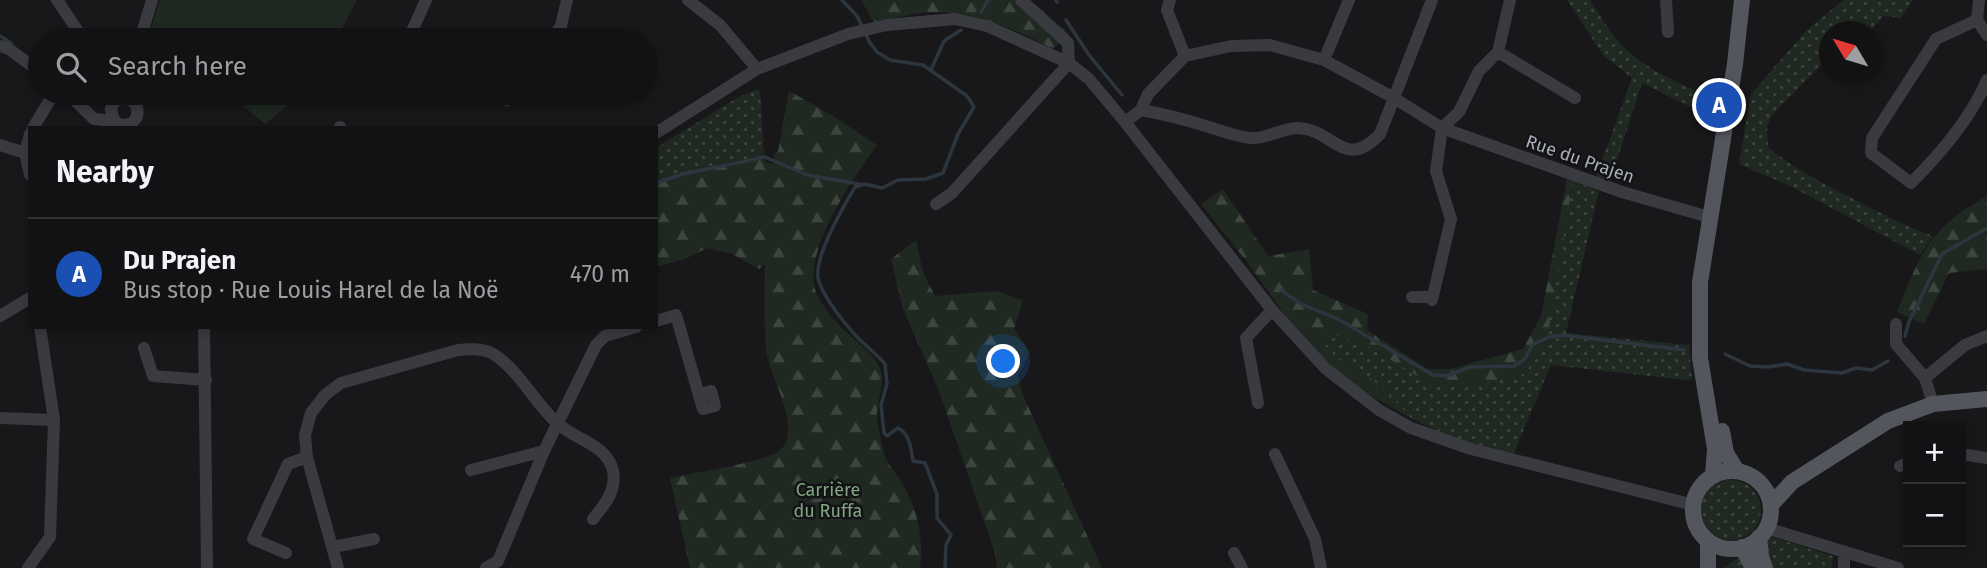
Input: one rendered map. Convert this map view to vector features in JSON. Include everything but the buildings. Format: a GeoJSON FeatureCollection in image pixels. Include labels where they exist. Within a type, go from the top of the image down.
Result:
{"type":"FeatureCollection","features":[{"type":"Feature","properties":{"kind":"main road"},"geometry":{"type":"LineString","coordinates":[[1713,476],[1715,449],[1704,393],[1699,330],[1699,282],[1735,64],[1742,0]]}},
{"type":"Feature","properties":{"kind":"main road"},"geometry":{"type":"LineString","coordinates":[[1737,471],[1726,453],[1713,385],[1708,313],[1711,265],[1751,0]]}},
{"type":"Feature","properties":{"kind":"main road"},"geometry":{"type":"LineString","coordinates":[[1771,505],[1792,482],[1872,429],[1933,404],[1987,399]]}},
{"type":"Feature","properties":{"kind":"main road"},"geometry":{"type":"LineString","coordinates":[[1713,568],[1719,557],[1735,548],[1753,543],[1770,518],[1768,493],[1760,482],[1737,471],[1725,471],[1703,484],[1696,495],[1694,518],[1697,527],[1708,541],[1735,548],[1753,568]]}},
{"type":"Feature","properties":{"kind":"main road"},"geometry":{"type":"LineString","coordinates":[[1760,482],[1792,482]]}},
{"type":"Feature","properties":{"kind":"main road"},"geometry":{"type":"LineString","coordinates":[[1763,532],[1761,557],[1765,568]]}},
{"type":"Feature","properties":{"kind":"main road"},"geometry":{"type":"LineString","coordinates":[[1708,541],[1708,568]]}},
{"type":"Feature","properties":{"kind":"street"},"geometry":{"type":"LineString","coordinates":[[57,0],[76,28]]}},
{"type":"Feature","properties":{"kind":"street"},"geometry":{"type":"LineString","coordinates":[[144,28],[152,0]]}},
{"type":"Feature","properties":{"kind":"street"},"geometry":{"type":"LineString","coordinates":[[413,28],[426,0]]}},
{"type":"Feature","properties":{"kind":"street"},"geometry":{"type":"LineString","coordinates":[[560,28],[567,0]]}},
{"type":"Feature","properties":{"kind":"street"},"geometry":{"type":"LineString","coordinates":[[688,0],[720,25],[757,69]]}},
{"type":"Feature","properties":{"kind":"street"},"geometry":{"type":"LineString","coordinates":[[936,204],[952,193],[1069,63],[1068,43],[1021,0]]}},
{"type":"Feature","properties":{"kind":"street"},"geometry":{"type":"LineString","coordinates":[[1125,122],[1141,110],[1149,94],[1185,57],[1167,10],[1170,0]]}},
{"type":"Feature","properties":{"kind":"street"},"geometry":{"type":"LineString","coordinates":[[1324,60],[1349,0]]}},
{"type":"Feature","properties":{"kind":"street"},"geometry":{"type":"LineString","coordinates":[[1141,110],[1253,138],[1300,128],[1343,147],[1359,150],[1380,134],[1432,0]]}},
{"type":"Feature","properties":{"kind":"street"},"geometry":{"type":"LineString","coordinates":[[1412,298],[1432,298],[1451,219],[1436,171],[1441,128],[1459,112],[1479,71],[1498,52],[1510,0]]}},
{"type":"Feature","properties":{"kind":"street"},"geometry":{"type":"LineString","coordinates":[[1666,0],[1668,32]]}},
{"type":"Feature","properties":{"kind":"street"},"geometry":{"type":"LineString","coordinates":[[1979,0],[1977,20],[1987,36]]}},
{"type":"Feature","properties":{"kind":"street"},"geometry":{"type":"LineString","coordinates":[[658,132],[757,69],[848,34],[887,25],[955,19],[987,26],[1069,63],[1089,79],[1272,310],[1326,369],[1379,410],[1411,428],[1471,449],[1694,505]]}},
{"type":"Feature","properties":{"kind":"street"},"geometry":{"type":"LineString","coordinates":[[1977,20],[1936,39],[1872,138],[1871,153],[1911,183],[1946,144],[1981,94],[1987,80]]}},
{"type":"Feature","properties":{"kind":"street","name":"Rue du Prajen"},"geometry":{"type":"LineString","coordinates":[[1185,57],[1209,49],[1246,44],[1270,45],[1324,60],[1394,98],[1441,128],[1622,192],[1709,217]]}},
{"type":"Feature","properties":{"kind":"street"},"geometry":{"type":"LineString","coordinates":[[0,46],[9,49],[28,63]]}},
{"type":"Feature","properties":{"kind":"street"},"geometry":{"type":"LineString","coordinates":[[1498,52],[1575,98]]}},
{"type":"Feature","properties":{"kind":"street"},"geometry":{"type":"LineString","coordinates":[[34,126],[47,105]]}},
{"type":"Feature","properties":{"kind":"street"},"geometry":{"type":"LineString","coordinates":[[79,105],[94,119],[132,126],[138,116],[135,105]]}},
{"type":"Feature","properties":{"kind":"street"},"geometry":{"type":"LineString","coordinates":[[114,121],[111,109],[115,105]]}},
{"type":"Feature","properties":{"kind":"street"},"geometry":{"type":"LineString","coordinates":[[28,142],[25,153],[28,166]]}},
{"type":"Feature","properties":{"kind":"street"},"geometry":{"type":"LineString","coordinates":[[0,145],[25,153]]}},
{"type":"Feature","properties":{"kind":"street"},"geometry":{"type":"LineString","coordinates":[[0,316],[28,299]]}},
{"type":"Feature","properties":{"kind":"street"},"geometry":{"type":"LineString","coordinates":[[1258,403],[1246,338],[1272,310]]}},
{"type":"Feature","properties":{"kind":"street"},"geometry":{"type":"LineString","coordinates":[[658,320],[676,315],[699,395]]}},
{"type":"Feature","properties":{"kind":"street"},"geometry":{"type":"LineString","coordinates":[[1896,324],[1896,344],[1925,378],[1933,404]]}},
{"type":"Feature","properties":{"kind":"street"},"geometry":{"type":"LineString","coordinates":[[28,568],[50,537],[54,420],[40,329]]}},
{"type":"Feature","properties":{"kind":"street"},"geometry":{"type":"LineString","coordinates":[[204,329],[207,568]]}},
{"type":"Feature","properties":{"kind":"street"},"geometry":{"type":"LineString","coordinates":[[486,568],[502,564],[544,451],[596,345],[605,337],[630,329]]}},
{"type":"Feature","properties":{"kind":"street"},"geometry":{"type":"LineString","coordinates":[[1925,378],[1965,345],[1987,337]]}},
{"type":"Feature","properties":{"kind":"street"},"geometry":{"type":"LineString","coordinates":[[144,348],[153,376],[206,380]]}},
{"type":"Feature","properties":{"kind":"street"},"geometry":{"type":"LineString","coordinates":[[338,568],[307,457],[305,435],[311,413],[325,395],[341,383],[458,350],[475,349],[492,354],[505,363],[558,424],[602,451],[614,474],[613,487],[608,501],[593,519]]}},
{"type":"Feature","properties":{"kind":"street"},"geometry":{"type":"LineString","coordinates":[[0,418],[54,420]]}},
{"type":"Feature","properties":{"kind":"street"},"geometry":{"type":"LineString","coordinates":[[471,470],[544,451]]}},
{"type":"Feature","properties":{"kind":"street"},"geometry":{"type":"LineString","coordinates":[[1275,454],[1315,539],[1321,568]]}},
{"type":"Feature","properties":{"kind":"street"},"geometry":{"type":"LineString","coordinates":[[1966,455],[1987,458]]}},
{"type":"Feature","properties":{"kind":"street"},"geometry":{"type":"LineString","coordinates":[[286,553],[253,539],[288,464],[307,457]]}},
{"type":"Feature","properties":{"kind":"street"},"geometry":{"type":"LineString","coordinates":[[1763,532],[1898,568]]}},
{"type":"Feature","properties":{"kind":"street"},"geometry":{"type":"LineString","coordinates":[[333,547],[374,539]]}},
{"type":"Feature","properties":{"kind":"street"},"geometry":{"type":"LineString","coordinates":[[1234,553],[1242,568]]}},
{"type":"Feature","properties":{"kind":"street"},"geometry":{"type":"LineString","coordinates":[[1844,553],[1844,568]]}},
{"type":"Feature","properties":{"kind":"green space"},"geometry":{"type":"Polygon","coordinates":[[[160,0],[357,0],[342,28],[151,28],[160,0]]]}},
{"type":"Feature","properties":{"kind":"green space"},"geometry":{"type":"Polygon","coordinates":[[[861,0],[1031,0],[1069,34],[1053,49],[1010,29],[965,15],[927,12],[874,23],[861,0]]]}},
{"type":"Feature","properties":{"kind":"green space"},"geometry":{"type":"Polygon","coordinates":[[[1567,0],[1590,0],[1613,35],[1640,61],[1718,101],[1715,119],[1642,83],[1610,182],[1596,177],[1632,78],[1603,55],[1567,0]]]}},
{"type":"Feature","properties":{"kind":"green space"},"geometry":{"type":"Polygon","coordinates":[[[1844,0],[1913,0],[1901,18],[1884,16],[1879,21],[1819,21],[1819,67],[1772,115],[1767,127],[1768,147],[1791,164],[1898,222],[1933,236],[1920,255],[1792,187],[1739,164],[1751,94],[1807,30],[1844,0]]]}},
{"type":"Feature","properties":{"kind":"green space"},"geometry":{"type":"Polygon","coordinates":[[[760,91],[764,157],[730,162],[658,180],[658,147],[740,96],[760,91]]]}},
{"type":"Feature","properties":{"kind":"green space","name":"Carrière du Ruffa"},"geometry":{"type":"Polygon","coordinates":[[[789,91],[877,145],[844,194],[824,234],[814,272],[815,289],[820,301],[834,319],[879,366],[882,385],[877,418],[883,450],[907,491],[915,512],[921,545],[920,568],[690,568],[670,478],[744,463],[779,451],[786,442],[787,417],[766,350],[765,264],[759,269],[732,254],[707,248],[685,259],[658,266],[658,180],[753,158],[764,157],[765,162],[773,164],[774,155],[778,151],[789,91]]]}},
{"type":"Feature","properties":{"kind":"green space"},"geometry":{"type":"Polygon","coordinates":[[[242,105],[288,105],[265,124],[242,105]]]}},
{"type":"Feature","properties":{"kind":"green space"},"geometry":{"type":"Polygon","coordinates":[[[1567,179],[1573,181],[1546,345],[1524,374],[1464,388],[1431,384],[1371,348],[1328,333],[1322,340],[1341,361],[1382,387],[1412,419],[1356,387],[1328,365],[1292,325],[1201,204],[1223,189],[1268,256],[1309,249],[1313,290],[1368,314],[1367,330],[1428,369],[1450,369],[1523,349],[1541,316],[1567,179]]]}},
{"type":"Feature","properties":{"kind":"green space"},"geometry":{"type":"Polygon","coordinates":[[[1573,181],[1599,191],[1566,333],[1689,345],[1692,379],[1551,365],[1513,455],[1454,438],[1412,419],[1381,386],[1327,350],[1321,340],[1327,333],[1371,348],[1431,384],[1524,374],[1555,282],[1573,181]]]}},
{"type":"Feature","properties":{"kind":"green space"},"geometry":{"type":"Polygon","coordinates":[[[1987,196],[1987,269],[1949,273],[1924,324],[1897,312],[1920,258],[1929,244],[1951,220],[1987,196]]]}},
{"type":"Feature","properties":{"kind":"green space"},"geometry":{"type":"Polygon","coordinates":[[[916,240],[923,272],[935,296],[996,291],[1023,300],[1014,329],[1030,352],[1018,375],[1022,393],[1102,568],[997,568],[995,553],[939,391],[903,309],[891,259],[916,240]]]}},
{"type":"Feature","properties":{"kind":"green space"},"geometry":{"type":"Polygon","coordinates":[[[1731,480],[1748,485],[1756,493],[1761,510],[1756,527],[1748,535],[1731,540],[1714,535],[1706,527],[1701,510],[1706,493],[1714,485],[1731,480]]]}},
{"type":"Feature","properties":{"kind":"green space"},"geometry":{"type":"Polygon","coordinates":[[[1769,536],[1833,556],[1832,568],[1723,568],[1769,536]]]}},
{"type":"Feature","properties":{"kind":"waterway"},"geometry":{"type":"LineString","coordinates":[[842,0],[857,16],[877,52],[890,60],[923,65],[967,96],[974,107],[958,134],[943,173],[926,179],[898,180],[882,188],[865,184],[855,187],[831,231],[818,268],[820,284],[831,305],[854,334],[885,364],[887,384],[881,405],[884,433],[887,436],[898,428],[909,442],[913,461],[925,463],[937,494],[937,518],[951,535],[946,545],[945,568]]}},
{"type":"Feature","properties":{"kind":"waterway"},"geometry":{"type":"LineString","coordinates":[[981,12],[988,0]]}},
{"type":"Feature","properties":{"kind":"waterway"},"geometry":{"type":"LineString","coordinates":[[1066,20],[1089,55],[1122,95]]}},
{"type":"Feature","properties":{"kind":"waterway"},"geometry":{"type":"LineString","coordinates":[[931,70],[944,41],[961,30]]}},
{"type":"Feature","properties":{"kind":"waterway"},"geometry":{"type":"LineString","coordinates":[[0,36],[11,43]]}},
{"type":"Feature","properties":{"kind":"waterway"},"geometry":{"type":"LineString","coordinates":[[658,182],[683,174],[765,157],[807,175],[859,184]]}},
{"type":"Feature","properties":{"kind":"waterway"},"geometry":{"type":"LineString","coordinates":[[1905,336],[1909,322],[1942,254],[1987,228]]}},
{"type":"Feature","properties":{"kind":"waterway"},"geometry":{"type":"LineString","coordinates":[[1281,290],[1301,304],[1338,319],[1433,375],[1446,376],[1470,367],[1514,366],[1525,359],[1532,345],[1549,337],[1562,335],[1684,350]]}},
{"type":"Feature","properties":{"kind":"waterway"},"geometry":{"type":"LineString","coordinates":[[1725,354],[1750,366],[1787,364],[1804,370],[1842,373],[1856,368],[1872,370],[1888,361]]}},
{"type":"Feature","properties":{"kind":"place","name":"Du Prajen"},"geometry":{"type":"Point","coordinates":[1719,105]}}]}
